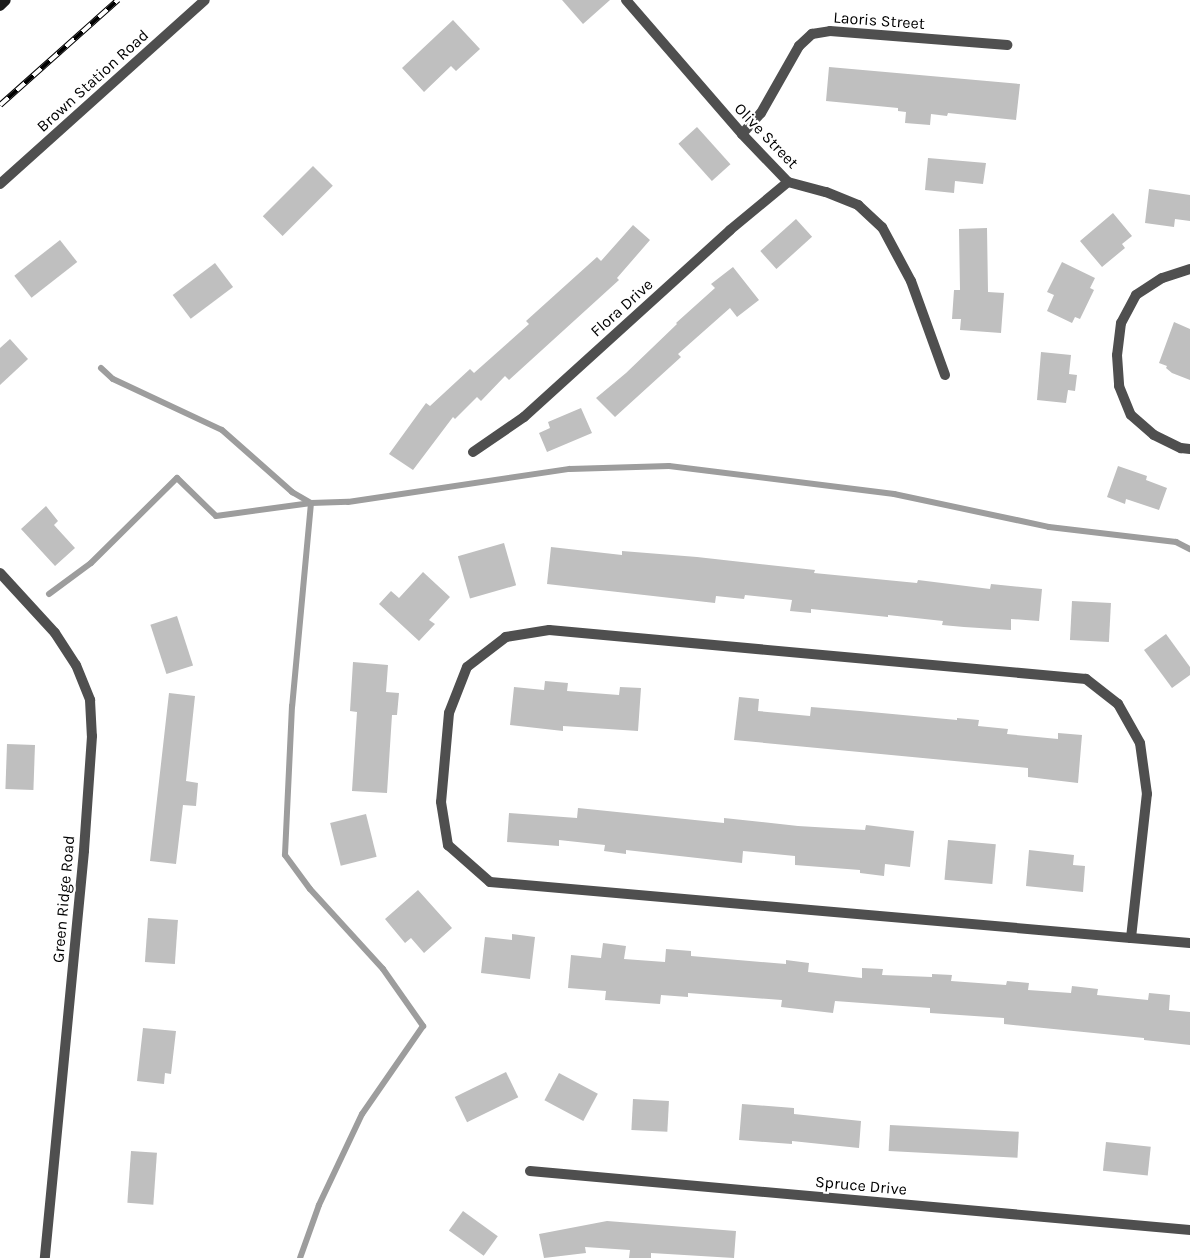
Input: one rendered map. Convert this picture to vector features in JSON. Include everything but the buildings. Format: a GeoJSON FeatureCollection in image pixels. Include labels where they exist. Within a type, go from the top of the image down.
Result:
{"type":"FeatureCollection","features":[{"type":"Feature","properties":{"kind":"main road"},"geometry":{"type":"LineString","coordinates":[[0,6],[6,0]]}},
{"type":"Feature","properties":{"kind":"street","name":"Brown Station Road"},"geometry":{"type":"LineString","coordinates":[[0,184],[205,0]]}},
{"type":"Feature","properties":{"kind":"street","name":"Olive Street"},"geometry":{"type":"LineString","coordinates":[[626,0],[742,134],[788,182],[826,192],[858,206],[882,227],[911,280],[945,375]]}},
{"type":"Feature","properties":{"kind":"street","name":"Laoris Street"},"geometry":{"type":"LineString","coordinates":[[742,134],[761,112],[799,46],[812,34],[830,31],[1007,45]]}},
{"type":"Feature","properties":{"kind":"street","name":"Flora Drive"},"geometry":{"type":"LineString","coordinates":[[473,452],[524,417],[730,230],[788,182]]}},
{"type":"Feature","properties":{"kind":"street"},"geometry":{"type":"LineString","coordinates":[[1190,269],[1162,278],[1136,294],[1121,323],[1117,355],[1119,386],[1131,415],[1154,435],[1181,448],[1190,450]]}},
{"type":"Feature","properties":{"kind":"street","name":"Green Ridge Road"},"geometry":{"type":"LineString","coordinates":[[0,573],[55,633],[71,657],[90,700],[92,736],[84,851],[45,1258]]}},
{"type":"Feature","properties":{"kind":"street"},"geometry":{"type":"LineString","coordinates":[[1131,938],[1147,794],[1140,743],[1118,704],[1086,679],[548,630],[506,637],[467,667],[448,713],[441,802],[448,845],[490,882],[1131,938],[1190,943]]}},
{"type":"Feature","properties":{"kind":"street","name":"Spruce Drive"},"geometry":{"type":"LineString","coordinates":[[530,1171],[1190,1230]]}},
{"type":"Feature","properties":{"kind":"waterway"},"geometry":{"type":"LineString","coordinates":[[101,368],[113,379],[222,430],[292,492],[311,503],[348,502],[570,469],[669,466],[894,494],[1049,527],[1176,542],[1190,549]]}},
{"type":"Feature","properties":{"kind":"waterway"},"geometry":{"type":"LineString","coordinates":[[49,594],[91,563],[177,478],[216,516],[311,503],[292,706],[285,855],[310,889],[383,969],[423,1026],[362,1114],[319,1205],[300,1258]]}},
{"type":"Feature","properties":{"kind":"railway"},"geometry":{"type":"LineString","coordinates":[[0,105],[118,0]]}}]}
